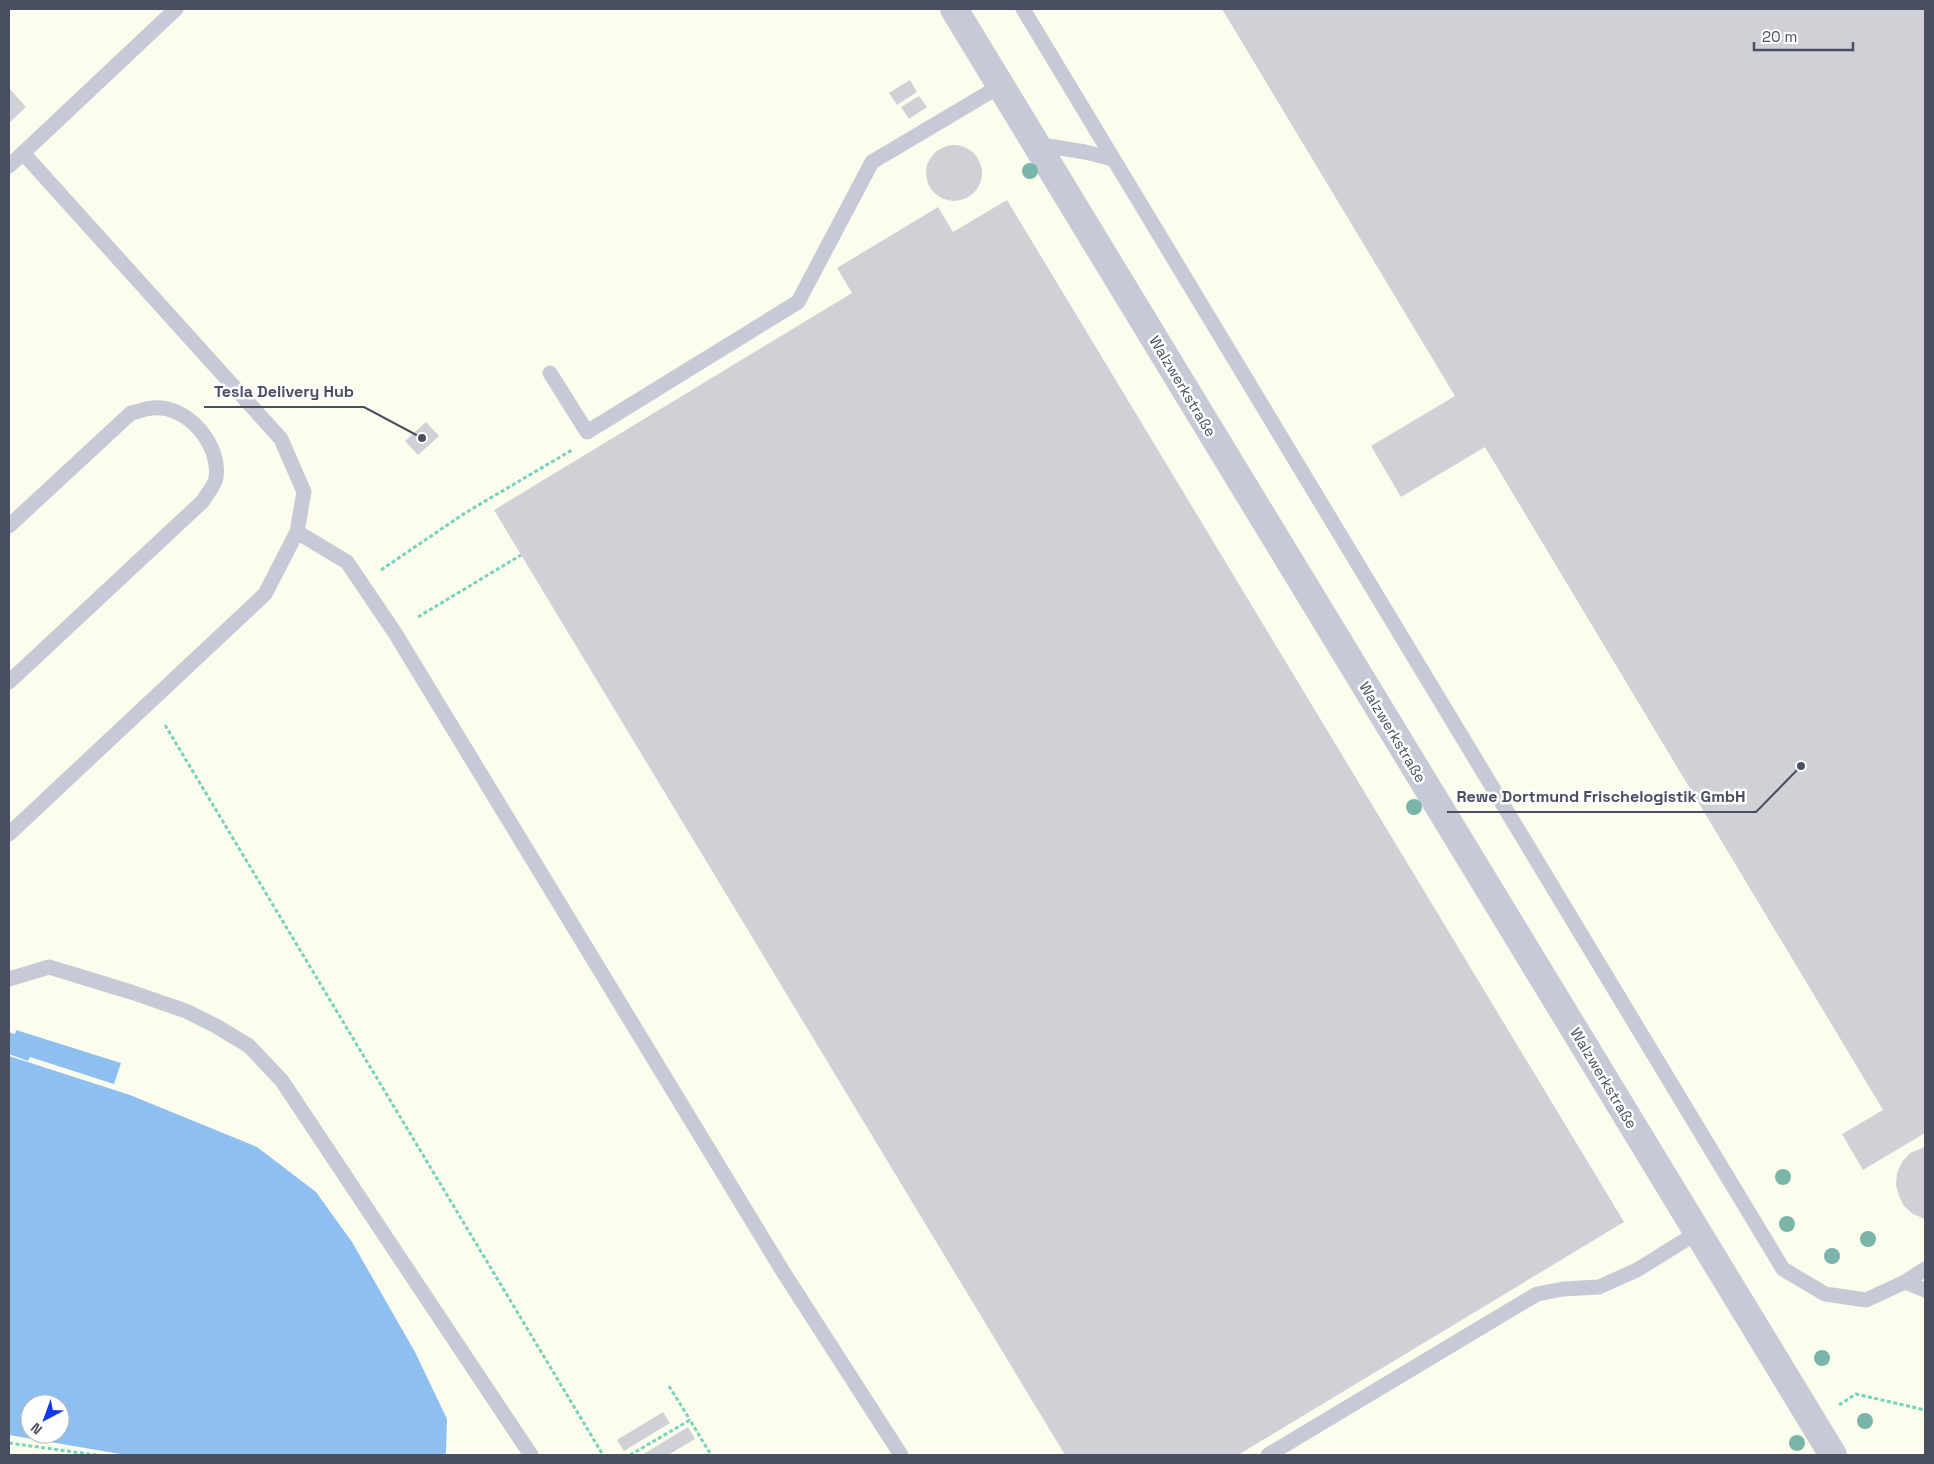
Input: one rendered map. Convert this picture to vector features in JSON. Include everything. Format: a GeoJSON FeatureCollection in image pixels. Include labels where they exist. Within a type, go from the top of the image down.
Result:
{"type":"FeatureCollection","features":[{"type":"Feature","properties":{"kind":"street","name":"Walzwerkstraße"},"geometry":{"type":"LineString","coordinates":[[954,9],[1832,1455]]}},
{"type":"Feature","properties":{"kind":"lane"},"geometry":{"type":"LineString","coordinates":[[9,166],[176,9]]}},
{"type":"Feature","properties":{"kind":"lane"},"geometry":{"type":"LineString","coordinates":[[1023,9],[1783,1269],[1825,1294],[1866,1300],[1905,1282],[1925,1270]]}},
{"type":"Feature","properties":{"kind":"lane"},"geometry":{"type":"LineString","coordinates":[[550,374],[587,432],[798,302],[872,162],[1000,86]]}},
{"type":"Feature","properties":{"kind":"lane"},"geometry":{"type":"LineString","coordinates":[[1036,144],[1113,159]]}},
{"type":"Feature","properties":{"kind":"lane"},"geometry":{"type":"LineString","coordinates":[[9,834],[265,594],[297,532],[304,492],[281,439],[23,153]]}},
{"type":"Feature","properties":{"kind":"lane"},"geometry":{"type":"LineString","coordinates":[[9,526],[131,413],[154,407],[176,411],[199,428],[214,451],[216,479],[202,501],[9,682]]}},
{"type":"Feature","properties":{"kind":"lane"},"geometry":{"type":"LineString","coordinates":[[297,532],[347,562],[395,634],[782,1270],[900,1455]]}},
{"type":"Feature","properties":{"kind":"lane"},"geometry":{"type":"LineString","coordinates":[[9,978],[49,967],[186,1011],[249,1046],[282,1080],[531,1455]]}},
{"type":"Feature","properties":{"kind":"lane"},"geometry":{"type":"LineString","coordinates":[[1268,1455],[1537,1294],[1563,1289],[1600,1287],[1637,1270],[1698,1232]]}},
{"type":"Feature","properties":{"kind":"lane"},"geometry":{"type":"LineString","coordinates":[[1905,1282],[1925,1290]]}},
{"type":"Feature","properties":{"kind":"path"},"geometry":{"type":"LineString","coordinates":[[361,584],[465,513],[570,451],[587,432]]}},
{"type":"Feature","properties":{"kind":"path"},"geometry":{"type":"LineString","coordinates":[[418,617],[521,555]]}},
{"type":"Feature","properties":{"kind":"path"},"geometry":{"type":"LineString","coordinates":[[165,725],[603,1455]]}},
{"type":"Feature","properties":{"kind":"path"},"geometry":{"type":"LineString","coordinates":[[669,1386],[711,1455]]}},
{"type":"Feature","properties":{"kind":"path"},"geometry":{"type":"LineString","coordinates":[[1814,1423],[1856,1394],[1925,1410]]}},
{"type":"Feature","properties":{"kind":"path"},"geometry":{"type":"LineString","coordinates":[[630,1455],[690,1420]]}},
{"type":"Feature","properties":{"kind":"path"},"geometry":{"type":"LineString","coordinates":[[9,1443],[96,1455]]}},
{"type":"Feature","properties":{"kind":"shaded area"},"geometry":{"type":"Polygon","coordinates":[[[9,9],[1925,9],[1925,1455],[9,1455],[9,9]]]}},
{"type":"Feature","properties":{"kind":"water"},"geometry":{"type":"Polygon","coordinates":[[[16,1030],[121,1063],[114,1084],[30,1057],[28,1061],[9,1054],[9,1032],[15,1034],[16,1030]]]}},
{"type":"Feature","properties":{"kind":"water"},"geometry":{"type":"Polygon","coordinates":[[[9,1056],[130,1095],[257,1147],[316,1192],[352,1242],[415,1352],[447,1419],[446,1453],[443,1455],[126,1455],[62,1444],[70,1444],[70,1394],[20,1394],[20,1437],[9,1435],[9,1056]]]}},
{"type":"Feature","properties":{"kind":"building"},"geometry":{"type":"Polygon","coordinates":[[[1222,9],[1925,9],[1925,1133],[1863,1170],[1842,1134],[1883,1110],[1485,447],[1401,497],[1371,446],[1455,396],[1222,9]]]}},
{"type":"Feature","properties":{"kind":"building"},"geometry":{"type":"Polygon","coordinates":[[[910,80],[917,92],[897,105],[889,93],[910,80]]]}},
{"type":"Feature","properties":{"kind":"building"},"geometry":{"type":"Polygon","coordinates":[[[9,88],[26,107],[9,123],[9,88]]]}},
{"type":"Feature","properties":{"kind":"building"},"geometry":{"type":"Polygon","coordinates":[[[919,96],[927,107],[909,119],[901,107],[919,96]]]}},
{"type":"Feature","properties":{"kind":"building"},"geometry":{"type":"Polygon","coordinates":[[[949,145],[959,145],[974,153],[980,162],[982,173],[980,184],[974,193],[959,201],[949,201],[938,196],[931,189],[926,178],[926,168],[931,157],[938,150],[949,145]]]}},
{"type":"Feature","properties":{"kind":"building"},"geometry":{"type":"Polygon","coordinates":[[[1007,200],[1624,1222],[1238,1455],[1065,1455],[494,510],[852,293],[837,268],[938,207],[953,232],[1007,200]]]}},
{"type":"Feature","properties":{"kind":"building"},"geometry":{"type":"Polygon","coordinates":[[[426,422],[439,436],[418,455],[405,441],[426,422]]]}},
{"type":"Feature","properties":{"kind":"building"},"geometry":{"type":"Polygon","coordinates":[[[1925,1147],[1925,1219],[1913,1214],[1904,1206],[1896,1185],[1897,1173],[1902,1162],[1910,1153],[1925,1147]]]}},
{"type":"Feature","properties":{"kind":"building"},"geometry":{"type":"Polygon","coordinates":[[[663,1412],[670,1423],[624,1451],[617,1440],[663,1412]]]}},
{"type":"Feature","properties":{"kind":"building"},"geometry":{"type":"Polygon","coordinates":[[[688,1427],[695,1439],[668,1455],[642,1455],[688,1427]]]}},
{"type":"Feature","properties":{"kind":"place","name":"Tesla Delivery Hub"},"geometry":{"type":"Point","coordinates":[422,438]}},
{"type":"Feature","properties":{"kind":"place","name":"Rewe Dortmund Frischelogistik GmbH"},"geometry":{"type":"Point","coordinates":[1801,766]}}]}
